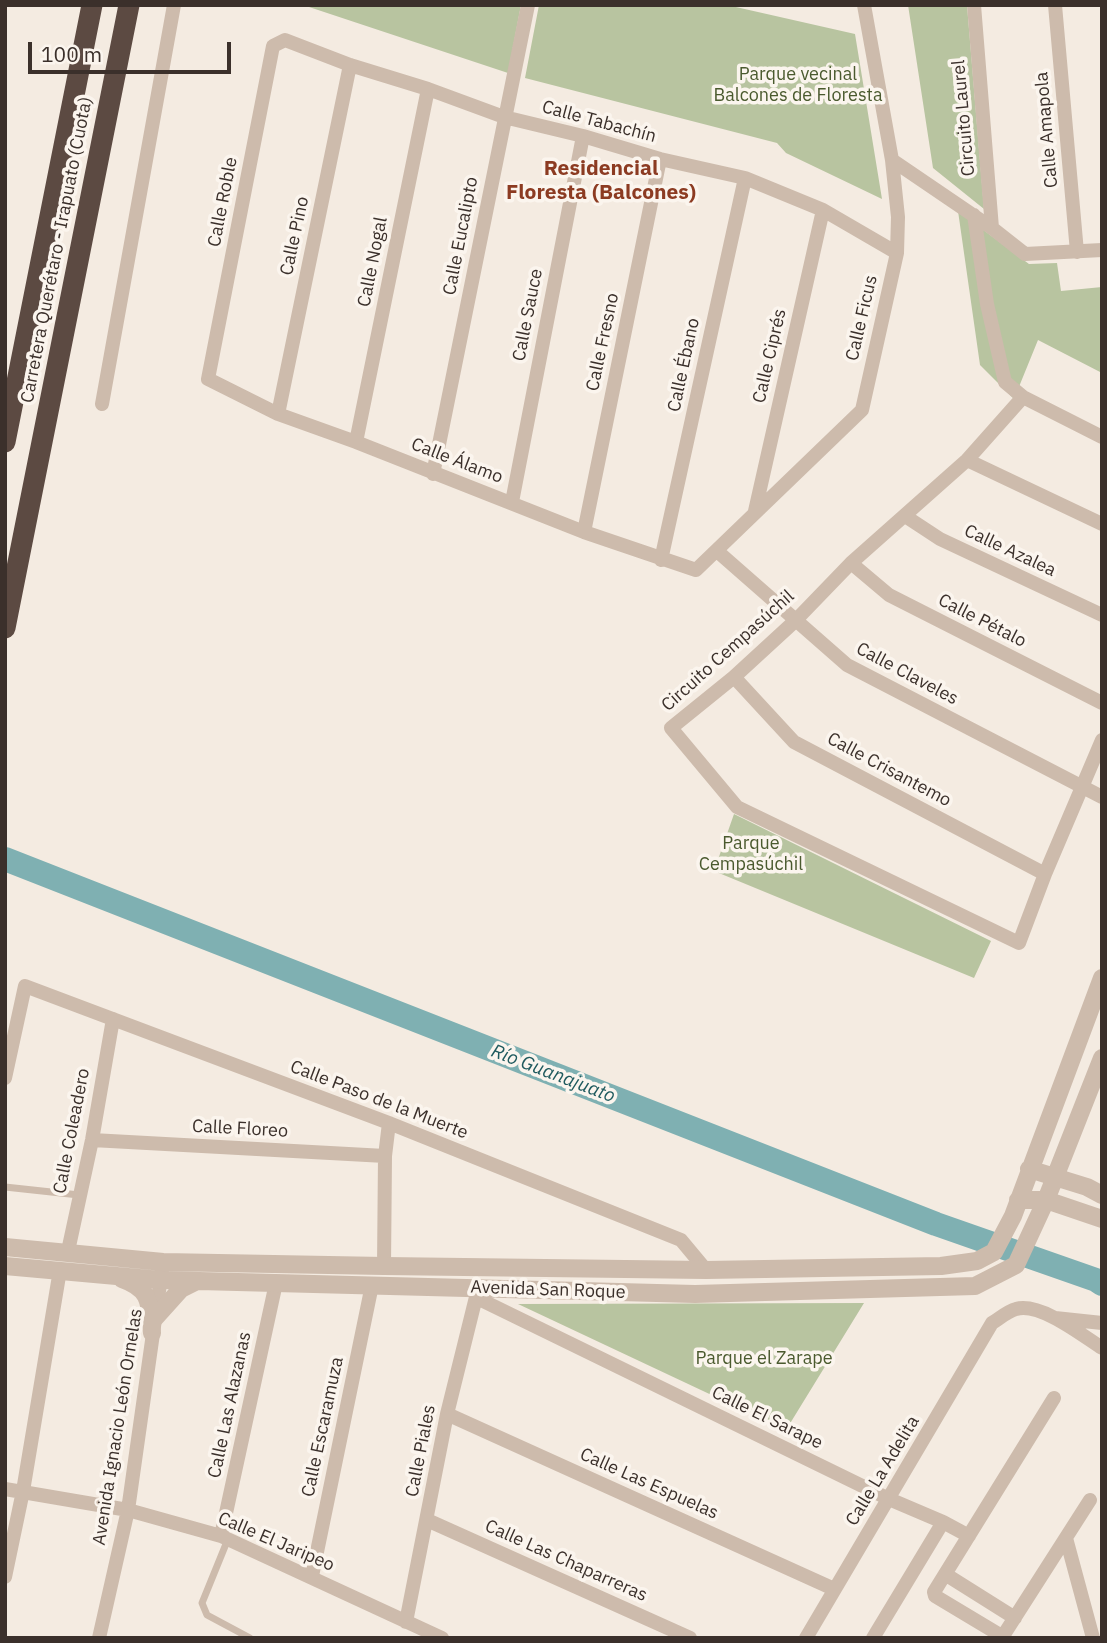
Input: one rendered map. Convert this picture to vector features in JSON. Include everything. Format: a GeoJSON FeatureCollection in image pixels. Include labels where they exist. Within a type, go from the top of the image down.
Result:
{"type":"FeatureCollection","features":[{"type":"Feature","properties":{"kind":"highway","name":"Carretera Querétaro - Irapuato (Cuota)"},"geometry":{"type":"LineString","coordinates":[[5,442],[92,5]]}},
{"type":"Feature","properties":{"kind":"highway","name":"Carretera Querétaro - Irapuato (Cuota)"},"geometry":{"type":"LineString","coordinates":[[5,628],[129,5]]}},
{"type":"Feature","properties":{"kind":"street"},"geometry":{"type":"LineString","coordinates":[[102,404],[174,5]]}},
{"type":"Feature","properties":{"kind":"street","name":"Calle Eucalipto"},"geometry":{"type":"LineString","coordinates":[[433,474],[528,5]]}},
{"type":"Feature","properties":{"kind":"street","name":"Calle Ficus"},"geometry":{"type":"LineString","coordinates":[[696,570],[862,410],[897,253],[898,217],[892,160],[864,5]]}},
{"type":"Feature","properties":{"kind":"street","name":"Circuito Laurel"},"geometry":{"type":"LineString","coordinates":[[974,5],[992,228]]}},
{"type":"Feature","properties":{"kind":"street","name":"Calle Amapola"},"geometry":{"type":"LineString","coordinates":[[1055,5],[1077,252]]}},
{"type":"Feature","properties":{"kind":"street","name":"Calle Tabachín"},"geometry":{"type":"LineString","coordinates":[[285,40],[504,117],[583,136],[660,159],[745,178],[823,209],[897,253]]}},
{"type":"Feature","properties":{"kind":"street","name":"Calle Roble"},"geometry":{"type":"LineString","coordinates":[[208,379],[273,46],[285,40]]}},
{"type":"Feature","properties":{"kind":"street","name":"Calle Pino"},"geometry":{"type":"LineString","coordinates":[[278,414],[351,65]]}},
{"type":"Feature","properties":{"kind":"street","name":"Calle Nogal"},"geometry":{"type":"LineString","coordinates":[[356,442],[428,89]]}},
{"type":"Feature","properties":{"kind":"street","name":"Calle Sauce"},"geometry":{"type":"LineString","coordinates":[[512,502],[583,136]]}},
{"type":"Feature","properties":{"kind":"street","name":"Calle Fresno"},"geometry":{"type":"LineString","coordinates":[[584,532],[660,159]]}},
{"type":"Feature","properties":{"kind":"street","name":"Circuito Laurel"},"geometry":{"type":"LineString","coordinates":[[892,160],[974,215],[1025,254],[1102,250]]}},
{"type":"Feature","properties":{"kind":"street","name":"Calle Ébano"},"geometry":{"type":"LineString","coordinates":[[661,560],[745,178]]}},
{"type":"Feature","properties":{"kind":"street","name":"Calle Ciprés"},"geometry":{"type":"LineString","coordinates":[[755,511],[823,209]]}},
{"type":"Feature","properties":{"kind":"street"},"geometry":{"type":"LineString","coordinates":[[974,215],[987,304],[1005,382],[1023,397],[1102,437]]}},
{"type":"Feature","properties":{"kind":"street","name":"Calle Álamo"},"geometry":{"type":"LineString","coordinates":[[208,379],[278,414],[584,532],[696,570]]}},
{"type":"Feature","properties":{"kind":"street","name":"Circuito Cempasúchil"},"geometry":{"type":"LineString","coordinates":[[1023,397],[967,460],[851,563],[795,621],[734,677],[671,728],[737,807],[1019,943],[1102,740]]}},
{"type":"Feature","properties":{"kind":"street"},"geometry":{"type":"LineString","coordinates":[[967,460],[1102,524]]}},
{"type":"Feature","properties":{"kind":"street","name":"Calle Azalea"},"geometry":{"type":"LineString","coordinates":[[905,516],[940,539],[1102,615]]}},
{"type":"Feature","properties":{"kind":"street","name":"Calle Claveles"},"geometry":{"type":"LineString","coordinates":[[717,551],[847,665],[1102,797]]}},
{"type":"Feature","properties":{"kind":"street","name":"Calle Pétalo"},"geometry":{"type":"LineString","coordinates":[[851,563],[889,594],[1102,703]]}},
{"type":"Feature","properties":{"kind":"street","name":"Calle Crisantemo"},"geometry":{"type":"LineString","coordinates":[[734,677],[794,742],[1045,874]]}},
{"type":"Feature","properties":{"kind":"street","name":"Avenida San Roque"},"geometry":{"type":"LineString","coordinates":[[5,1247],[163,1262],[384,1266],[706,1270],[941,1266],[977,1261],[994,1252],[1016,1208],[1102,978]]}},
{"type":"Feature","properties":{"kind":"street","name":"Calle Paso de la Muerte"},"geometry":{"type":"LineString","coordinates":[[5,1077],[25,986],[389,1123],[681,1240],[706,1270]]}},
{"type":"Feature","properties":{"kind":"street","name":"Calle Coleadero"},"geometry":{"type":"LineString","coordinates":[[68,1251],[92,1140],[113,1019]]}},
{"type":"Feature","properties":{"kind":"street","name":"Avenida San Roque"},"geometry":{"type":"LineString","coordinates":[[5,1266],[160,1280],[372,1285],[477,1293],[695,1294],[975,1286],[1016,1265],[1034,1229],[1102,1058]]}},
{"type":"Feature","properties":{"kind":"street"},"geometry":{"type":"LineString","coordinates":[[384,1266],[385,1156],[389,1123]]}},
{"type":"Feature","properties":{"kind":"street","name":"Calle Floreo"},"geometry":{"type":"LineString","coordinates":[[92,1140],[385,1156]]}},
{"type":"Feature","properties":{"kind":"street"},"geometry":{"type":"LineString","coordinates":[[1029,1169],[1087,1187],[1102,1195]]}},
{"type":"Feature","properties":{"kind":"street"},"geometry":{"type":"LineString","coordinates":[[1016,1208],[1046,1200],[1102,1219]]}},
{"type":"Feature","properties":{"kind":"street"},"geometry":{"type":"LineString","coordinates":[[1034,1229],[1057,1216],[1081,1211]]}},
{"type":"Feature","properties":{"kind":"street","name":"Avenida Ignacio León Ornelas"},"geometry":{"type":"LineString","coordinates":[[99,1638],[128,1510],[163,1262]]}},
{"type":"Feature","properties":{"kind":"street"},"geometry":{"type":"LineString","coordinates":[[5,1577],[23,1491],[60,1270]]}},
{"type":"Feature","properties":{"kind":"street"},"geometry":{"type":"LineString","coordinates":[[113,1276],[136,1284],[148,1295],[153,1326]]}},
{"type":"Feature","properties":{"kind":"street"},"geometry":{"type":"LineString","coordinates":[[153,1326],[181,1289],[196,1281]]}},
{"type":"Feature","properties":{"kind":"street","name":"Calle Las Alazanas"},"geometry":{"type":"LineString","coordinates":[[224,1538],[276,1283]]}},
{"type":"Feature","properties":{"kind":"street","name":"Calle Escaramuza"},"geometry":{"type":"LineString","coordinates":[[312,1576],[372,1285]]}},
{"type":"Feature","properties":{"kind":"street","name":"Calle Piales"},"geometry":{"type":"LineString","coordinates":[[406,1622],[447,1414],[477,1293]]}},
{"type":"Feature","properties":{"kind":"street","name":"Calle El Sarape"},"geometry":{"type":"LineString","coordinates":[[477,1293],[889,1499],[969,1536]]}},
{"type":"Feature","properties":{"kind":"street","name":"Calle La Adelita"},"geometry":{"type":"LineString","coordinates":[[806,1638],[992,1323],[1019,1308],[1033,1308],[1054,1318]]}},
{"type":"Feature","properties":{"kind":"street"},"geometry":{"type":"LineString","coordinates":[[1054,1318],[1102,1323]]}},
{"type":"Feature","properties":{"kind":"street"},"geometry":{"type":"LineString","coordinates":[[1054,1318],[1102,1348]]}},
{"type":"Feature","properties":{"kind":"street"},"geometry":{"type":"LineString","coordinates":[[1054,1398],[934,1592],[935,1596],[1004,1637],[1090,1500]]}},
{"type":"Feature","properties":{"kind":"street","name":"Calle Las Espuelas"},"geometry":{"type":"LineString","coordinates":[[447,1414],[834,1589]]}},
{"type":"Feature","properties":{"kind":"street","name":"Calle El Jaripeo"},"geometry":{"type":"LineString","coordinates":[[5,1489],[128,1510],[224,1538],[312,1576],[442,1638]]}},
{"type":"Feature","properties":{"kind":"street","name":"Calle Las Chaparreras"},"geometry":{"type":"LineString","coordinates":[[427,1520],[690,1638]]}},
{"type":"Feature","properties":{"kind":"street"},"geometry":{"type":"LineString","coordinates":[[873,1638],[943,1522]]}},
{"type":"Feature","properties":{"kind":"street"},"geometry":{"type":"LineString","coordinates":[[1066,1538],[1093,1638]]}},
{"type":"Feature","properties":{"kind":"street"},"geometry":{"type":"LineString","coordinates":[[945,1574],[1015,1618]]}},
{"type":"Feature","properties":{"kind":"lane"},"geometry":{"type":"LineString","coordinates":[[5,1187],[79,1195]]}},
{"type":"Feature","properties":{"kind":"lane"},"geometry":{"type":"LineString","coordinates":[[224,1538],[202,1603],[207,1615],[250,1638]]}},
{"type":"Feature","properties":{"kind":"green space"},"geometry":{"type":"Polygon","coordinates":[[[303,5],[521,5],[508,73],[303,5]]]}},
{"type":"Feature","properties":{"kind":"green space","name":"Parque vecinal Balcones de Floresta"},"geometry":{"type":"Polygon","coordinates":[[[539,5],[727,5],[855,34],[882,199],[786,153],[777,143],[525,78],[539,5]]]}},
{"type":"Feature","properties":{"kind":"green space"},"geometry":{"type":"Polygon","coordinates":[[[908,5],[967,5],[984,209],[933,168],[908,5]]]}},
{"type":"Feature","properties":{"kind":"green space"},"geometry":{"type":"Polygon","coordinates":[[[958,211],[1029,264],[1057,263],[1061,291],[1102,287],[1102,373],[1038,340],[1014,399],[980,365],[958,211]]]}},
{"type":"Feature","properties":{"kind":"green space","name":"Parque Cempasúchil"},"geometry":{"type":"Polygon","coordinates":[[[734,814],[991,941],[974,978],[714,871],[734,814]]]}},
{"type":"Feature","properties":{"kind":"green space","name":"Parque el Zarape"},"geometry":{"type":"Polygon","coordinates":[[[864,1303],[786,1430],[518,1304],[864,1303]]]}},
{"type":"Feature","properties":{"kind":"waterway","name":"Río Guanajuato"},"geometry":{"type":"LineString","coordinates":[[5,859],[936,1224],[1102,1284]]}},
{"type":"Feature","properties":{"kind":"district","name":"Residencial Floresta (Balcones)"},"geometry":{"type":"Point","coordinates":[601,181]}}]}
